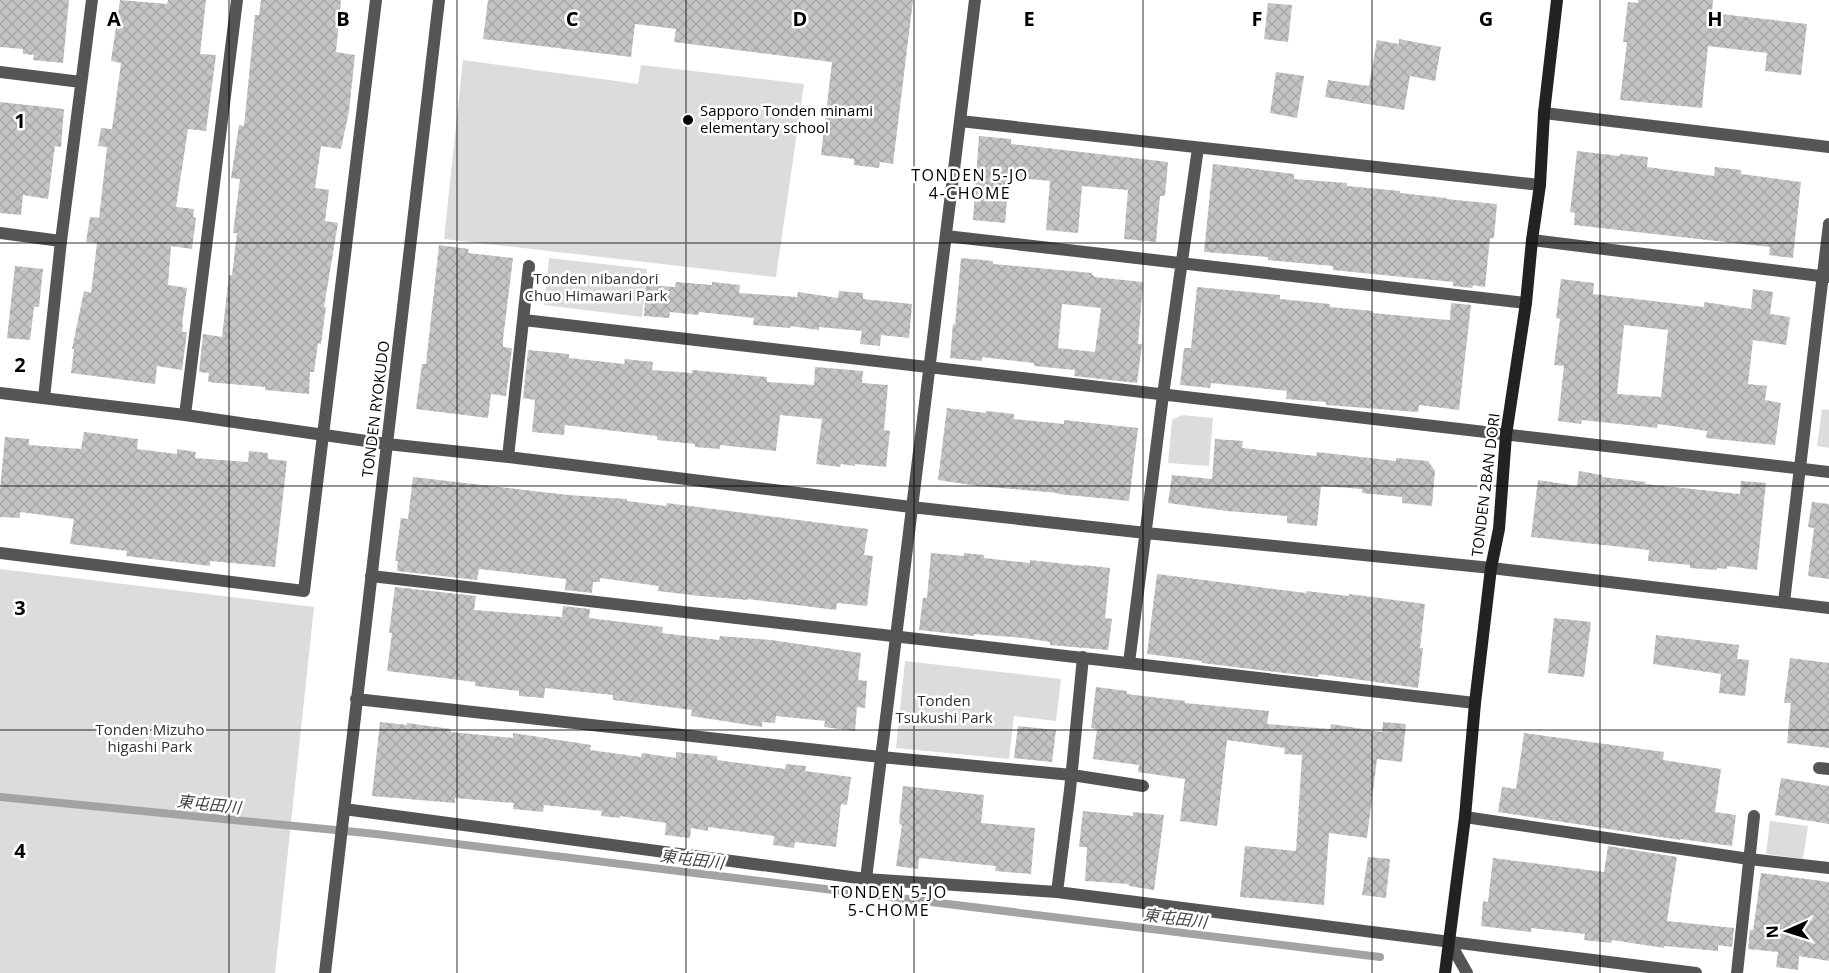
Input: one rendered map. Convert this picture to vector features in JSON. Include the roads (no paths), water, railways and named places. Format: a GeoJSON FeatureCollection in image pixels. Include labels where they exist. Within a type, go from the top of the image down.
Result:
{"type":"FeatureCollection","features":[{"type":"Feature","properties":{"kind":"street"},"geometry":{"type":"LineString","coordinates":[[44,398],[92,0]]}},
{"type":"Feature","properties":{"kind":"street"},"geometry":{"type":"LineString","coordinates":[[185,414],[237,0]]}},
{"type":"Feature","properties":{"kind":"street"},"geometry":{"type":"LineString","coordinates":[[0,553],[304,591],[376,0]]}},
{"type":"Feature","properties":{"kind":"street","name":"TONDEN RYOKUDO"},"geometry":{"type":"LineString","coordinates":[[325,973],[439,0]]}},
{"type":"Feature","properties":{"kind":"street"},"geometry":{"type":"LineString","coordinates":[[866,879],[975,0]]}},
{"type":"Feature","properties":{"kind":"street","name":"TONDEN 2BAN DORI"},"geometry":{"type":"LineString","coordinates":[[1445,973],[1465,817],[1475,703],[1491,568],[1499,529],[1506,435],[1526,303],[1540,185],[1544,113],[1557,0]]}},
{"type":"Feature","properties":{"kind":"street"},"geometry":{"type":"LineString","coordinates":[[0,72],[81,82]]}},
{"type":"Feature","properties":{"kind":"street"},"geometry":{"type":"LineString","coordinates":[[1544,113],[1829,147]]}},
{"type":"Feature","properties":{"kind":"street"},"geometry":{"type":"LineString","coordinates":[[960,121],[1540,185]]}},
{"type":"Feature","properties":{"kind":"street"},"geometry":{"type":"LineString","coordinates":[[1129,663],[1163,395],[1198,148]]}},
{"type":"Feature","properties":{"kind":"street"},"geometry":{"type":"LineString","coordinates":[[1784,602],[1799,468],[1826,277],[1829,224]]}},
{"type":"Feature","properties":{"kind":"street"},"geometry":{"type":"LineString","coordinates":[[0,234],[62,241]]}},
{"type":"Feature","properties":{"kind":"street"},"geometry":{"type":"LineString","coordinates":[[946,236],[1526,303]]}},
{"type":"Feature","properties":{"kind":"street"},"geometry":{"type":"LineString","coordinates":[[1532,240],[1826,277]]}},
{"type":"Feature","properties":{"kind":"street"},"geometry":{"type":"LineString","coordinates":[[508,457],[529,266]]}},
{"type":"Feature","properties":{"kind":"street"},"geometry":{"type":"LineString","coordinates":[[524,320],[1829,472]]}},
{"type":"Feature","properties":{"kind":"street"},"geometry":{"type":"LineString","coordinates":[[0,393],[185,414],[387,444],[911,507],[1491,568],[1829,608]]}},
{"type":"Feature","properties":{"kind":"street"},"geometry":{"type":"LineString","coordinates":[[371,576],[1475,703]]}},
{"type":"Feature","properties":{"kind":"street"},"geometry":{"type":"LineString","coordinates":[[1057,892],[1072,775],[1083,657]]}},
{"type":"Feature","properties":{"kind":"street"},"geometry":{"type":"LineString","coordinates":[[356,699],[880,757],[1072,775],[1143,786]]}},
{"type":"Feature","properties":{"kind":"street"},"geometry":{"type":"LineString","coordinates":[[344,809],[866,879],[1057,892],[1696,973]]}},
{"type":"Feature","properties":{"kind":"street"},"geometry":{"type":"LineString","coordinates":[[1737,973],[1754,816]]}},
{"type":"Feature","properties":{"kind":"street"},"geometry":{"type":"LineString","coordinates":[[1465,817],[1749,859],[1829,868]]}},
{"type":"Feature","properties":{"kind":"street"},"geometry":{"type":"LineString","coordinates":[[1449,940],[1467,973]]}},
{"type":"Feature","properties":{"kind":"waterway","name":"東屯田川"},"geometry":{"type":"LineString","coordinates":[[0,797],[376,834],[1380,957]]}},
{"type":"Feature","properties":{"kind":"place","name":"Sapporo Tonden minami elementary school"},"geometry":{"type":"Point","coordinates":[688,120]}},
{"type":"Feature","properties":{"kind":"district","name":"TONDEN 5-JO 4-CHOME"},"geometry":{"type":"Point","coordinates":[970,184]}},
{"type":"Feature","properties":{"kind":"district","name":"TONDEN 5-JO 5-CHOME"},"geometry":{"type":"Point","coordinates":[889,901]}},
{"type":"Feature","properties":{"kind":"park label","name":"Tonden nibandori Chuo Himawari Park"},"geometry":{"type":"Point","coordinates":[596,288]}},
{"type":"Feature","properties":{"kind":"park label","name":"Tonden Tsukushi Park"},"geometry":{"type":"Point","coordinates":[944,710]}},
{"type":"Feature","properties":{"kind":"park label","name":"Tonden Mizuho higashi Park"},"geometry":{"type":"Point","coordinates":[150,738]}}]}
